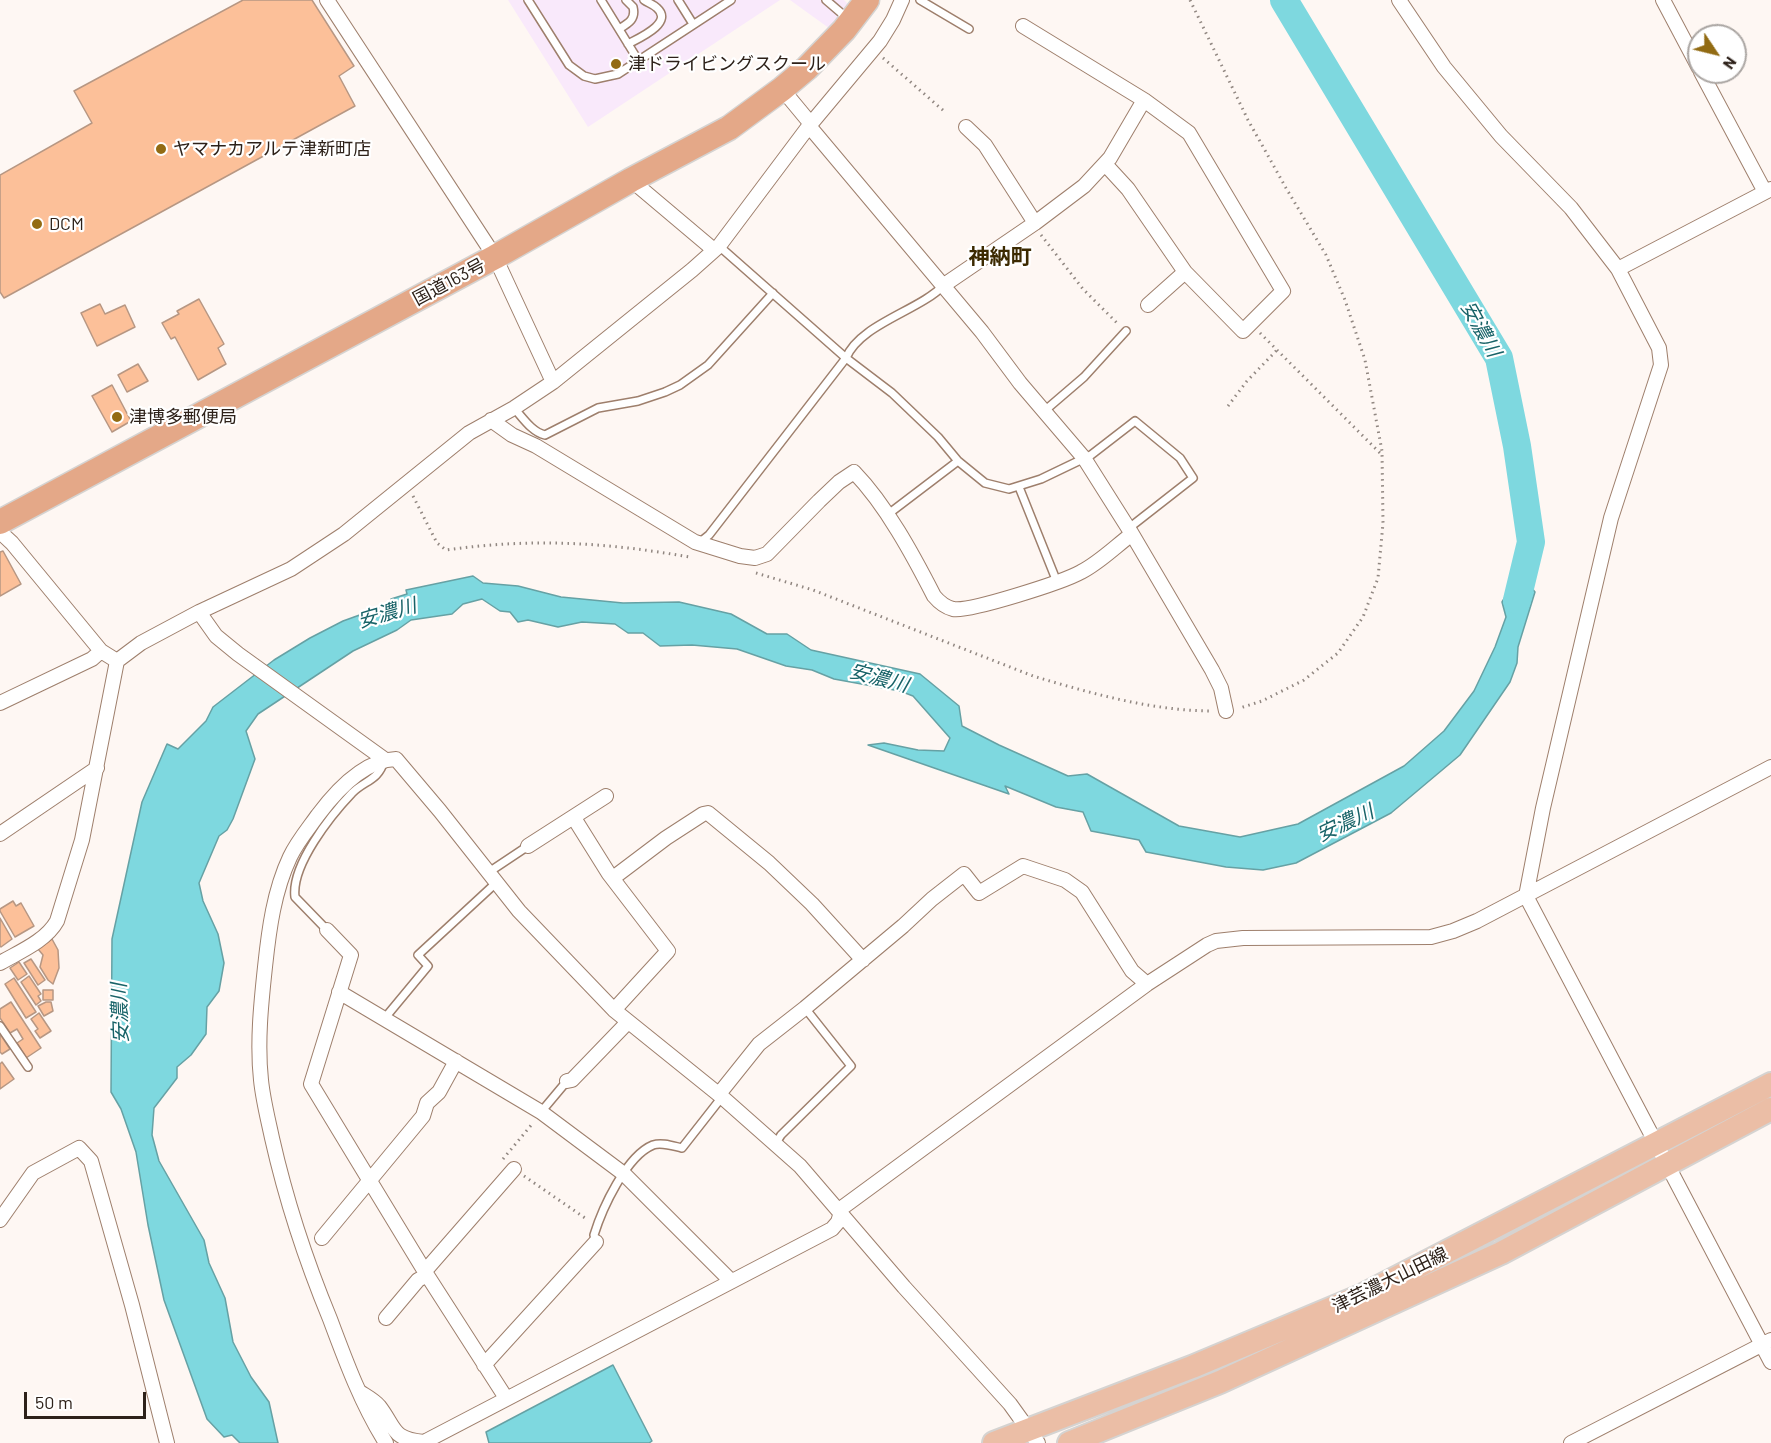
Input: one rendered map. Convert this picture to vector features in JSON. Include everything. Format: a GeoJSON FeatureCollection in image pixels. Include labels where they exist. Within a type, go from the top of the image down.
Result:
{"type":"FeatureCollection","features":[{"type":"Feature","properties":{"kind":"highway","name":"国道163号"},"geometry":{"type":"LineString","coordinates":[[0,522],[495,257],[729,128],[782,89],[828,47],[867,0]]}},
{"type":"Feature","properties":{"kind":"main road","name":"津芸濃大山田線"},"geometry":{"type":"LineString","coordinates":[[1069,1443],[1220,1382],[1501,1252],[1771,1084]]}},
{"type":"Feature","properties":{"kind":"main road","name":"津芸濃大山田線"},"geometry":{"type":"LineString","coordinates":[[994,1443],[1033,1436],[1361,1296],[1660,1155],[1771,1109]]}},
{"type":"Feature","properties":{"kind":"street"},"geometry":{"type":"LineString","coordinates":[[327,0],[495,257],[554,382]]}},
{"type":"Feature","properties":{"kind":"street"},"geometry":{"type":"LineString","coordinates":[[0,963],[44,937],[57,921],[82,840],[117,661],[141,643],[199,612],[291,569],[344,534],[469,433],[554,382],[717,248],[810,125],[873,49],[893,20],[902,0]]}},
{"type":"Feature","properties":{"kind":"street"},"geometry":{"type":"LineString","coordinates":[[1399,0],[1444,67],[1501,136],[1571,208],[1618,269],[1659,348],[1660,365],[1611,518],[1543,808],[1526,896],[1660,1155],[1766,1342],[1771,1362]]}},
{"type":"Feature","properties":{"kind":"street"},"geometry":{"type":"LineString","coordinates":[[1663,0],[1687,45]]}},
{"type":"Feature","properties":{"kind":"street"},"geometry":{"type":"LineString","coordinates":[[1023,26],[1144,100],[1189,133],[1283,291],[1243,330],[1185,272],[1128,189],[1105,164]]}},
{"type":"Feature","properties":{"kind":"street"},"geometry":{"type":"LineString","coordinates":[[1618,269],[1768,190],[1708,84]]}},
{"type":"Feature","properties":{"kind":"street"},"geometry":{"type":"LineString","coordinates":[[782,89],[1084,458],[1216,677],[1226,711]]}},
{"type":"Feature","properties":{"kind":"street"},"geometry":{"type":"LineString","coordinates":[[944,285],[1034,224],[1084,186],[1105,164],[1144,100]]}},
{"type":"Feature","properties":{"kind":"street"},"geometry":{"type":"LineString","coordinates":[[966,127],[985,145],[1034,224]]}},
{"type":"Feature","properties":{"kind":"street"},"geometry":{"type":"LineString","coordinates":[[631,180],[717,248]]}},
{"type":"Feature","properties":{"kind":"street"},"geometry":{"type":"LineString","coordinates":[[1148,305],[1185,272]]}},
{"type":"Feature","properties":{"kind":"street"},"geometry":{"type":"LineString","coordinates":[[491,420],[512,435],[536,446],[699,543],[740,556],[755,558],[766,554],[839,482],[854,472],[868,487],[887,515],[934,596],[949,608],[972,607],[1058,582],[1082,572],[1130,531]]}},
{"type":"Feature","properties":{"kind":"street"},"geometry":{"type":"LineString","coordinates":[[0,532],[12,543],[101,651],[117,661]]}},
{"type":"Feature","properties":{"kind":"street"},"geometry":{"type":"LineString","coordinates":[[199,612],[216,636],[238,654],[384,759]]}},
{"type":"Feature","properties":{"kind":"street"},"geometry":{"type":"LineString","coordinates":[[0,703],[92,659],[101,651]]}},
{"type":"Feature","properties":{"kind":"street"},"geometry":{"type":"LineString","coordinates":[[386,1443],[358,1390],[320,1296],[278,1168],[261,1080],[262,998],[273,908],[290,857],[332,796],[358,773],[384,759],[396,759],[519,911],[614,1010],[720,1096],[800,1166],[904,1287],[1010,1404],[1033,1436]]}},
{"type":"Feature","properties":{"kind":"street"},"geometry":{"type":"LineString","coordinates":[[358,1390],[378,1404],[395,1432],[406,1440],[424,1442],[832,1230],[838,1222],[840,1211],[847,1203],[1147,984],[1207,945],[1216,941],[1258,938],[1431,937],[1465,927],[1771,767]]}},
{"type":"Feature","properties":{"kind":"street"},"geometry":{"type":"LineString","coordinates":[[0,834],[97,768]]}},
{"type":"Feature","properties":{"kind":"street"},"geometry":{"type":"LineString","coordinates":[[528,846],[606,796]]}},
{"type":"Feature","properties":{"kind":"street"},"geometry":{"type":"LineString","coordinates":[[613,878],[666,838],[708,813],[769,863],[812,904],[863,960]]}},
{"type":"Feature","properties":{"kind":"street"},"geometry":{"type":"LineString","coordinates":[[574,818],[613,878],[668,951],[614,1010]]}},
{"type":"Feature","properties":{"kind":"street"},"geometry":{"type":"LineString","coordinates":[[720,1096],[752,1052],[964,874],[979,893],[1023,866],[1065,880],[1077,888],[1092,906],[1132,971],[1147,984]]}},
{"type":"Feature","properties":{"kind":"street"},"geometry":{"type":"LineString","coordinates":[[327,930],[351,954],[311,1084],[426,1273],[506,1398]]}},
{"type":"Feature","properties":{"kind":"street"},"geometry":{"type":"LineString","coordinates":[[339,992],[541,1112],[624,1174],[731,1281]]}},
{"type":"Feature","properties":{"kind":"street"},"geometry":{"type":"LineString","coordinates":[[567,1081],[572,1080],[628,1023]]}},
{"type":"Feature","properties":{"kind":"street"},"geometry":{"type":"LineString","coordinates":[[322,1238],[423,1116],[427,1103],[439,1092],[456,1061]]}},
{"type":"Feature","properties":{"kind":"street"},"geometry":{"type":"LineString","coordinates":[[0,1220],[33,1173],[79,1148],[91,1161],[132,1305],[167,1443]]}},
{"type":"Feature","properties":{"kind":"street"},"geometry":{"type":"LineString","coordinates":[[386,1318],[514,1169]]}},
{"type":"Feature","properties":{"kind":"street"},"geometry":{"type":"LineString","coordinates":[[484,1365],[596,1242]]}},
{"type":"Feature","properties":{"kind":"street"},"geometry":{"type":"LineString","coordinates":[[1571,1443],[1766,1342]]}},
{"type":"Feature","properties":{"kind":"lane"},"geometry":{"type":"LineString","coordinates":[[528,0],[569,65],[595,79],[618,74],[731,0]]}},
{"type":"Feature","properties":{"kind":"lane"},"geometry":{"type":"LineString","coordinates":[[601,0],[638,60]]}},
{"type":"Feature","properties":{"kind":"lane"},"geometry":{"type":"LineString","coordinates":[[619,29],[630,23],[634,15],[633,7],[626,0]]}},
{"type":"Feature","properties":{"kind":"lane"},"geometry":{"type":"LineString","coordinates":[[628,44],[657,27],[661,21],[658,8],[644,0]]}},
{"type":"Feature","properties":{"kind":"lane"},"geometry":{"type":"LineString","coordinates":[[678,0],[693,24]]}},
{"type":"Feature","properties":{"kind":"lane"},"geometry":{"type":"LineString","coordinates":[[826,0],[851,22]]}},
{"type":"Feature","properties":{"kind":"lane"},"geometry":{"type":"LineString","coordinates":[[920,0],[969,29]]}},
{"type":"Feature","properties":{"kind":"lane"},"geometry":{"type":"LineString","coordinates":[[717,248],[773,293],[846,358],[892,393],[938,437],[958,461],[985,483],[1002,488],[1019,487],[1084,458],[1136,421],[1180,458],[1193,478],[1130,531]]}},
{"type":"Feature","properties":{"kind":"lane"},"geometry":{"type":"LineString","coordinates":[[699,543],[709,535],[850,350],[880,325],[936,293],[944,285]]}},
{"type":"Feature","properties":{"kind":"lane"},"geometry":{"type":"LineString","coordinates":[[514,408],[533,429],[545,435],[598,408],[638,401],[665,392],[708,365],[773,293]]}},
{"type":"Feature","properties":{"kind":"lane"},"geometry":{"type":"LineString","coordinates":[[1042,409],[1048,407],[1084,377],[1126,331]]}},
{"type":"Feature","properties":{"kind":"lane"},"geometry":{"type":"LineString","coordinates":[[887,515],[958,461]]}},
{"type":"Feature","properties":{"kind":"lane"},"geometry":{"type":"LineString","coordinates":[[1019,487],[1058,582]]}},
{"type":"Feature","properties":{"kind":"lane"},"geometry":{"type":"LineString","coordinates":[[327,930],[295,897],[299,871],[314,842],[336,813],[354,792],[381,772],[384,759]]}},
{"type":"Feature","properties":{"kind":"lane"},"geometry":{"type":"LineString","coordinates":[[384,1018],[428,966],[418,955],[493,877],[528,846]]}},
{"type":"Feature","properties":{"kind":"lane"},"geometry":{"type":"LineString","coordinates":[[776,1143],[781,1135],[851,1066],[805,1008]]}},
{"type":"Feature","properties":{"kind":"lane"},"geometry":{"type":"LineString","coordinates":[[0,1026],[28,1067]]}},
{"type":"Feature","properties":{"kind":"lane"},"geometry":{"type":"LineString","coordinates":[[541,1112],[567,1081]]}},
{"type":"Feature","properties":{"kind":"lane"},"geometry":{"type":"LineString","coordinates":[[596,1242],[594,1235],[606,1202],[627,1169],[652,1146],[660,1144],[682,1148],[720,1096]]}},
{"type":"Feature","properties":{"kind":"path"},"geometry":{"type":"LineString","coordinates":[[752,571],[813,590],[1033,676],[1065,686],[1154,705],[1199,711],[1226,711],[1262,701],[1304,680],[1338,653],[1363,617],[1378,578],[1383,523],[1382,455],[1365,360],[1346,300],[1326,255],[1248,120],[1190,0]]}},
{"type":"Feature","properties":{"kind":"path"},"geometry":{"type":"LineString","coordinates":[[873,49],[945,112]]}},
{"type":"Feature","properties":{"kind":"path"},"geometry":{"type":"LineString","coordinates":[[1034,224],[1083,289],[1126,331]]}},
{"type":"Feature","properties":{"kind":"path"},"geometry":{"type":"LineString","coordinates":[[1251,324],[1382,455]]}},
{"type":"Feature","properties":{"kind":"path"},"geometry":{"type":"LineString","coordinates":[[1228,406],[1247,381],[1277,350]]}},
{"type":"Feature","properties":{"kind":"path"},"geometry":{"type":"LineString","coordinates":[[406,485],[417,501],[437,543],[446,549],[512,542],[584,543],[645,549],[697,558]]}},
{"type":"Feature","properties":{"kind":"path"},"geometry":{"type":"LineString","coordinates":[[541,1112],[502,1158],[504,1162],[597,1226]]}},
{"type":"Feature","properties":{"kind":"shaded area","name":"津ドライビングスクール"},"geometry":{"type":"Polygon","coordinates":[[[508,0],[780,0],[588,127],[508,0]]]}},
{"type":"Feature","properties":{"kind":"shaded area","name":"津ドライビングスクール"},"geometry":{"type":"Polygon","coordinates":[[[790,0],[844,0],[850,6],[833,31],[790,0]]]}},
{"type":"Feature","properties":{"kind":"water"},"geometry":{"type":"Polygon","coordinates":[[[1533,550],[1527,582],[1535,592],[1518,647],[1517,663],[1510,682],[1460,755],[1391,813],[1296,863],[1263,870],[1226,867],[1146,852],[1139,840],[1091,831],[1083,812],[1056,807],[1005,786],[1009,794],[868,745],[884,743],[918,750],[944,751],[950,738],[913,696],[900,691],[834,679],[812,670],[786,666],[737,649],[692,645],[660,646],[643,633],[628,633],[615,624],[582,622],[558,627],[528,620],[518,622],[510,612],[500,611],[482,599],[463,604],[452,614],[411,620],[397,630],[353,651],[258,714],[246,731],[255,759],[233,819],[227,830],[219,836],[199,883],[203,901],[218,934],[224,963],[219,991],[207,1007],[206,1034],[191,1055],[177,1067],[177,1078],[154,1108],[152,1135],[159,1161],[204,1240],[209,1263],[225,1298],[233,1342],[251,1377],[269,1402],[278,1443],[240,1443],[232,1435],[224,1437],[207,1419],[164,1300],[136,1152],[121,1109],[111,1092],[112,939],[142,802],[167,744],[178,749],[206,721],[213,707],[274,660],[343,621],[390,604],[391,599],[407,594],[406,590],[473,576],[483,583],[518,586],[561,597],[623,603],[679,602],[731,614],[767,634],[787,634],[811,650],[920,674],[959,706],[962,726],[999,745],[1068,776],[1087,774],[1179,826],[1240,837],[1298,824],[1404,766],[1444,731],[1474,691],[1495,647],[1506,617],[1502,602],[1533,550]]]}},
{"type":"Feature","properties":{"kind":"water"},"geometry":{"type":"Polygon","coordinates":[[[613,1365],[652,1441],[649,1443],[489,1443],[486,1432],[613,1365]]]}},
{"type":"Feature","properties":{"kind":"building","name":"ヤマナカアルテ津新町店"},"geometry":{"type":"Polygon","coordinates":[[[243,0],[312,0],[354,66],[339,76],[355,106],[4,298],[0,292],[0,175],[92,123],[74,91],[243,0]]]}},
{"type":"Feature","properties":{"kind":"building"},"geometry":{"type":"Polygon","coordinates":[[[199,299],[224,344],[218,348],[226,364],[198,380],[175,337],[171,339],[162,323],[179,314],[177,311],[199,299]]]}},
{"type":"Feature","properties":{"kind":"building"},"geometry":{"type":"Polygon","coordinates":[[[100,304],[105,314],[125,305],[135,327],[97,346],[81,313],[100,304]]]}},
{"type":"Feature","properties":{"kind":"building"},"geometry":{"type":"Polygon","coordinates":[[[138,364],[148,381],[127,392],[118,375],[138,364]]]}},
{"type":"Feature","properties":{"kind":"building"},"geometry":{"type":"Polygon","coordinates":[[[112,385],[131,421],[112,432],[92,396],[112,385]]]}},
{"type":"Feature","properties":{"kind":"building"},"geometry":{"type":"Polygon","coordinates":[[[3,551],[21,584],[0,596],[0,552],[3,551]]]}},
{"type":"Feature","properties":{"kind":"building"},"geometry":{"type":"Polygon","coordinates":[[[13,901],[16,906],[21,903],[34,926],[15,937],[0,911],[13,901]]]}},
{"type":"Feature","properties":{"kind":"building"},"geometry":{"type":"Polygon","coordinates":[[[0,918],[12,939],[1,947],[0,946],[0,918]]]}},
{"type":"Feature","properties":{"kind":"building"},"geometry":{"type":"Polygon","coordinates":[[[52,939],[58,950],[59,968],[53,984],[40,967],[43,955],[38,949],[52,939]]]}},
{"type":"Feature","properties":{"kind":"building"},"geometry":{"type":"Polygon","coordinates":[[[31,959],[45,980],[38,985],[24,963],[31,959]]]}},
{"type":"Feature","properties":{"kind":"building"},"geometry":{"type":"Polygon","coordinates":[[[19,962],[27,974],[18,980],[10,968],[19,962]]]}},
{"type":"Feature","properties":{"kind":"building"},"geometry":{"type":"Polygon","coordinates":[[[29,976],[41,994],[38,996],[41,1001],[36,1005],[21,982],[29,976]]]}},
{"type":"Feature","properties":{"kind":"building"},"geometry":{"type":"Polygon","coordinates":[[[14,978],[36,1012],[26,1018],[5,984],[14,978]]]}},
{"type":"Feature","properties":{"kind":"building"},"geometry":{"type":"Polygon","coordinates":[[[43,990],[53,990],[53,1000],[43,1000],[43,990]]]}},
{"type":"Feature","properties":{"kind":"building"},"geometry":{"type":"Polygon","coordinates":[[[11,1002],[41,1048],[26,1058],[17,1043],[23,1039],[17,1029],[10,1033],[0,1018],[0,1009],[11,1002]]]}},
{"type":"Feature","properties":{"kind":"building"},"geometry":{"type":"Polygon","coordinates":[[[51,1002],[53,1011],[44,1016],[38,1006],[51,1002]]]}},
{"type":"Feature","properties":{"kind":"building"},"geometry":{"type":"Polygon","coordinates":[[[39,1013],[51,1031],[40,1038],[35,1031],[38,1029],[31,1019],[39,1013]]]}},
{"type":"Feature","properties":{"kind":"building"},"geometry":{"type":"Polygon","coordinates":[[[0,1034],[10,1049],[2,1054],[0,1052],[0,1034]]]}},
{"type":"Feature","properties":{"kind":"building"},"geometry":{"type":"Polygon","coordinates":[[[2,1062],[14,1079],[0,1089],[0,1064],[2,1062]]]}},
{"type":"Feature","properties":{"kind":"waterway","name":"安濃川"},"geometry":{"type":"LineString","coordinates":[[1284,0],[1499,358],[1517,446],[1531,542],[1517,600]]}},
{"type":"Feature","properties":{"kind":"place","name":"津ドライビングスクール"},"geometry":{"type":"Point","coordinates":[616,64]}},
{"type":"Feature","properties":{"kind":"place","name":"ヤマナカアルテ津新町店"},"geometry":{"type":"Point","coordinates":[161,149]}},
{"type":"Feature","properties":{"kind":"place","name":"DCM"},"geometry":{"type":"Point","coordinates":[37,224]}},
{"type":"Feature","properties":{"kind":"place","name":"津博多郵便局"},"geometry":{"type":"Point","coordinates":[117,417]}},
{"type":"Feature","properties":{"kind":"district","name":"神納町"},"geometry":{"type":"Point","coordinates":[1000,257]}}]}
